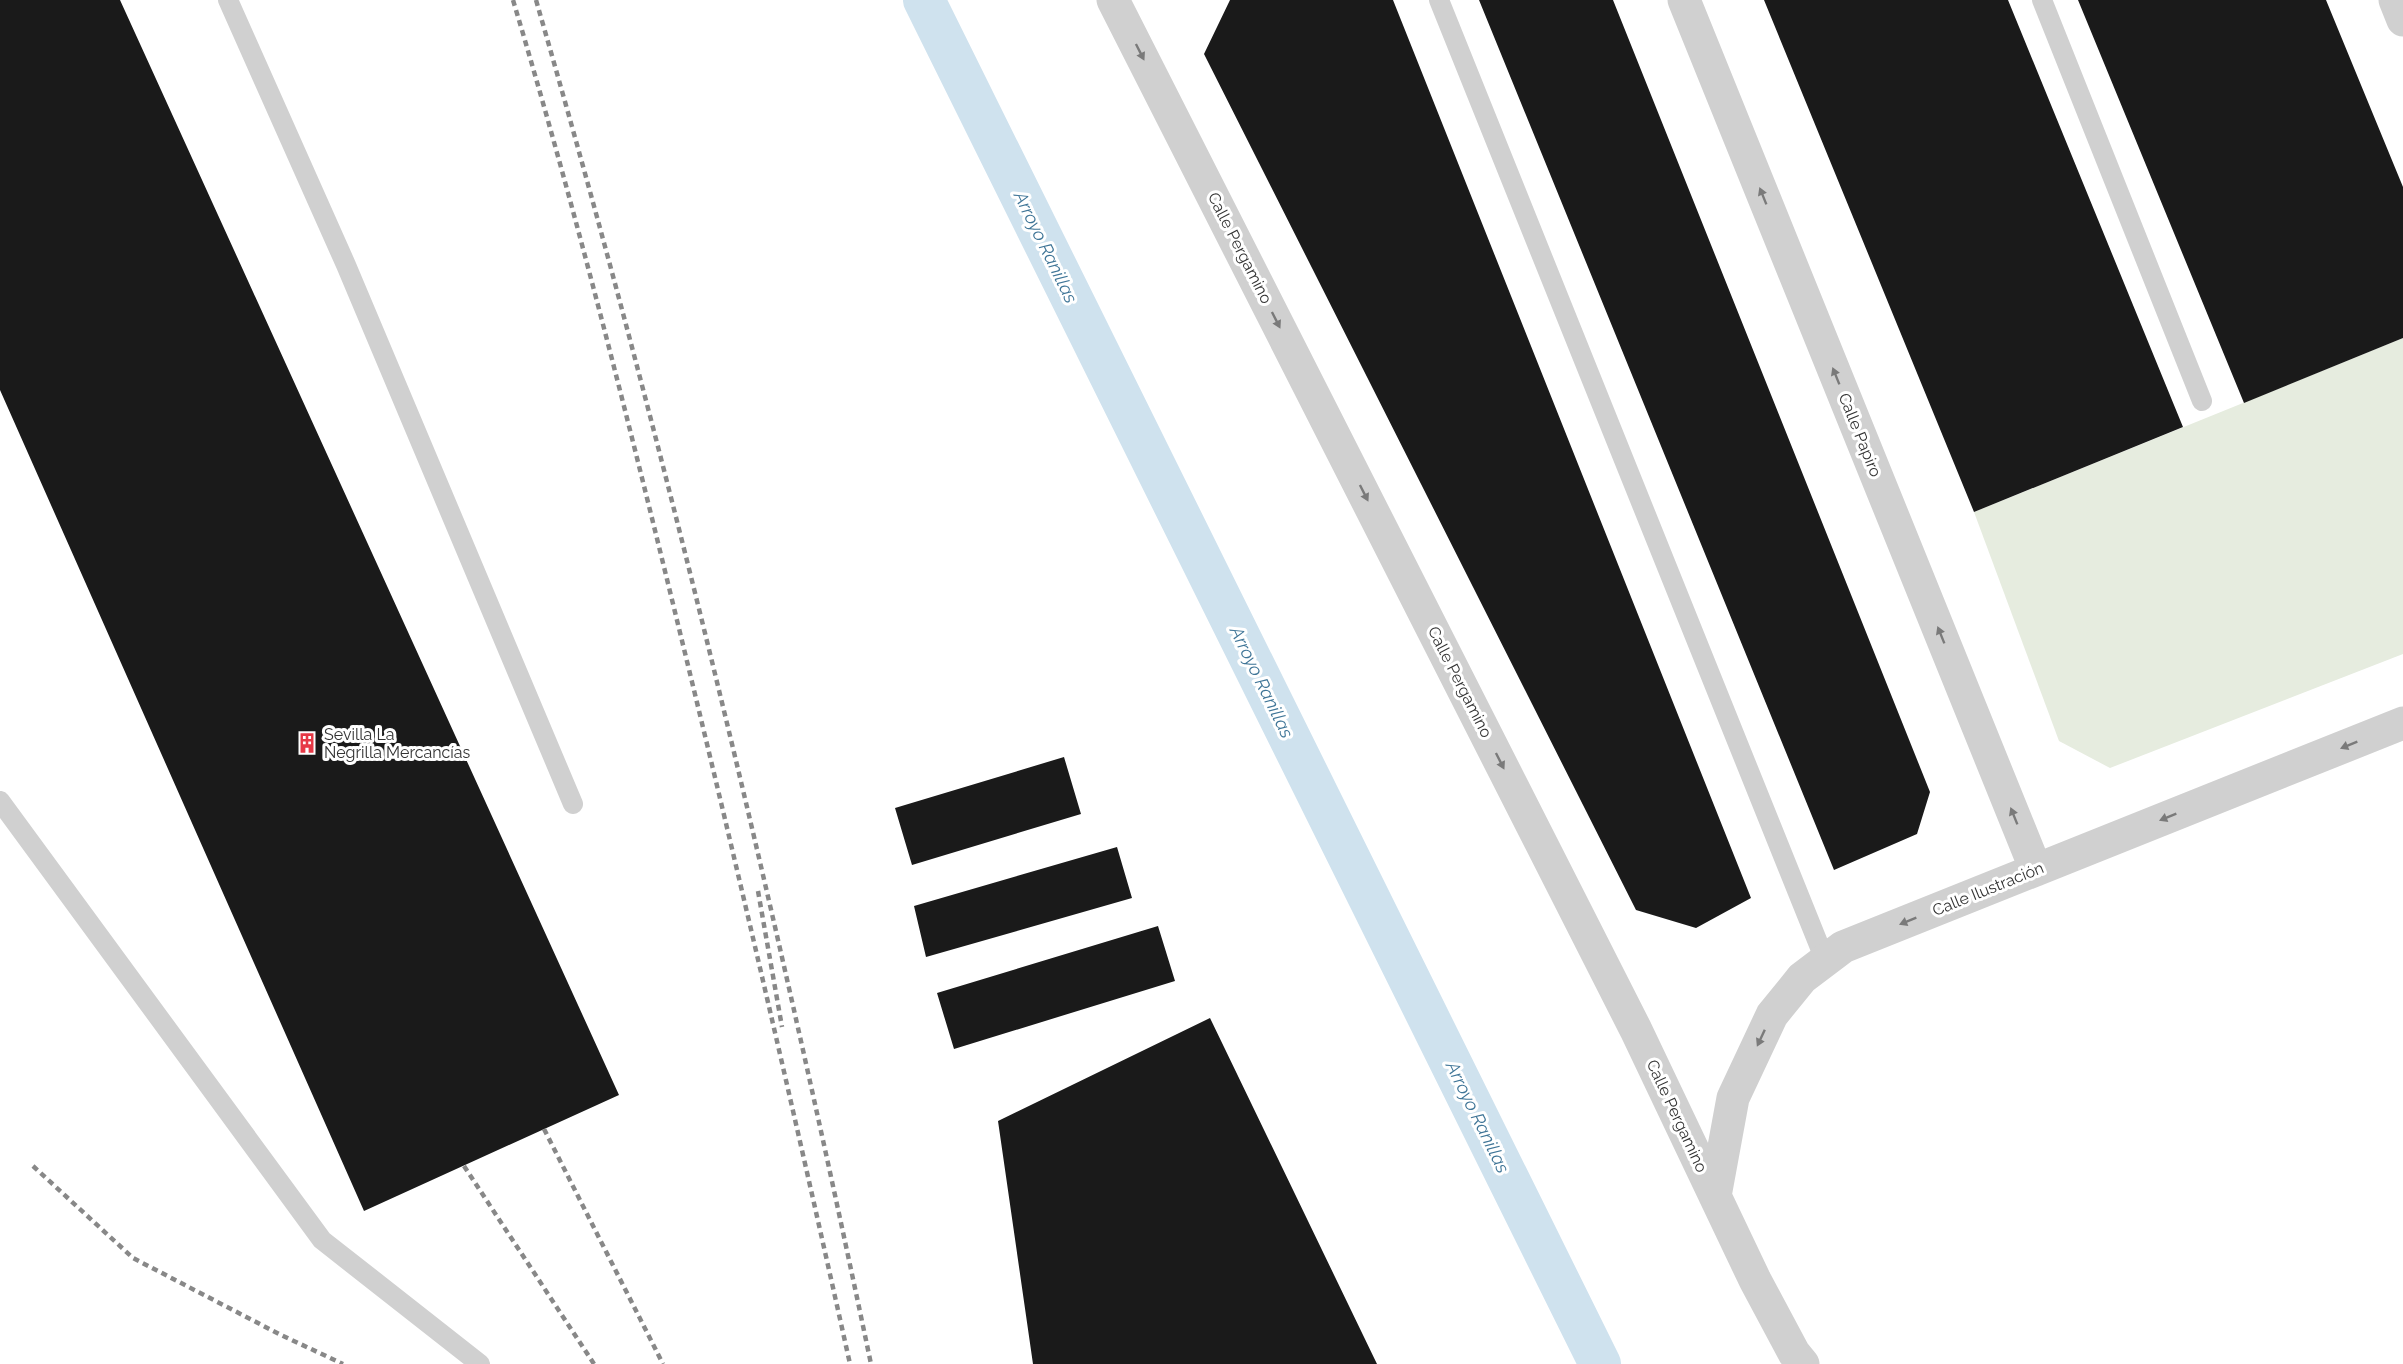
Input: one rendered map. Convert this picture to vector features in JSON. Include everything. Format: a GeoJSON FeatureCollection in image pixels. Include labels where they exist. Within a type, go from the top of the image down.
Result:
{"type":"FeatureCollection","features":[{"type":"Feature","properties":{"kind":"street","name":"Calle Pergamino"},"geometry":{"type":"LineString","coordinates":[[1113,0],[1636,1030],[1755,1280],[1794,1353],[1803,1364]]}},
{"type":"Feature","properties":{"kind":"street","name":"Calle Papiro"},"geometry":{"type":"LineString","coordinates":[[1684,0],[2036,870]]}},
{"type":"Feature","properties":{"kind":"street"},"geometry":{"type":"LineString","coordinates":[[2395,0],[2403,20]]}},
{"type":"Feature","properties":{"kind":"street","name":"Calle Ilustración"},"geometry":{"type":"LineString","coordinates":[[1715,1196],[1733,1098],[1772,1015],[1802,978],[1842,947],[2403,723]]}},
{"type":"Feature","properties":{"kind":"lane"},"geometry":{"type":"LineString","coordinates":[[228,0],[346,265],[573,804]]}},
{"type":"Feature","properties":{"kind":"lane"},"geometry":{"type":"LineString","coordinates":[[1439,0],[1825,960]]}},
{"type":"Feature","properties":{"kind":"lane"},"geometry":{"type":"LineString","coordinates":[[2042,0],[2202,401]]}},
{"type":"Feature","properties":{"kind":"lane"},"geometry":{"type":"LineString","coordinates":[[0,801],[322,1240],[480,1364]]}},
{"type":"Feature","properties":{"kind":"shaded area"},"geometry":{"type":"Polygon","coordinates":[[[2403,338],[2403,654],[2110,768],[2059,741],[1974,512],[2403,338]]]}},
{"type":"Feature","properties":{"kind":"building","name":"Sevilla La Negrilla Mercancías"},"geometry":{"type":"Polygon","coordinates":[[[0,0],[120,0],[619,1095],[364,1211],[0,390],[0,0]]]}},
{"type":"Feature","properties":{"kind":"building"},"geometry":{"type":"Polygon","coordinates":[[[1230,0],[1393,0],[1751,898],[1696,928],[1636,910],[1204,54],[1230,0]]]}},
{"type":"Feature","properties":{"kind":"building"},"geometry":{"type":"Polygon","coordinates":[[[1479,0],[1613,0],[1930,792],[1917,834],[1834,870],[1479,0]]]}},
{"type":"Feature","properties":{"kind":"building"},"geometry":{"type":"Polygon","coordinates":[[[1764,0],[2008,0],[2183,427],[1974,512],[1764,0]]]}},
{"type":"Feature","properties":{"kind":"building"},"geometry":{"type":"Polygon","coordinates":[[[2078,0],[2326,0],[2403,187],[2403,338],[2244,403],[2078,0]]]}},
{"type":"Feature","properties":{"kind":"building"},"geometry":{"type":"Polygon","coordinates":[[[1064,757],[1081,814],[912,865],[895,808],[1064,757]]]}},
{"type":"Feature","properties":{"kind":"building"},"geometry":{"type":"Polygon","coordinates":[[[1117,847],[1132,898],[926,957],[914,906],[1117,847]]]}},
{"type":"Feature","properties":{"kind":"building"},"geometry":{"type":"Polygon","coordinates":[[[1158,926],[1175,981],[954,1049],[937,993],[1158,926]]]}},
{"type":"Feature","properties":{"kind":"building"},"geometry":{"type":"Polygon","coordinates":[[[1210,1018],[1377,1364],[1033,1364],[998,1121],[1210,1018]]]}},
{"type":"Feature","properties":{"kind":"waterway","name":"Arroyo Ranillas"},"geometry":{"type":"LineString","coordinates":[[924,0],[1600,1364]]}},
{"type":"Feature","properties":{"kind":"railway"},"geometry":{"type":"LineString","coordinates":[[513,0],[603,323],[644,486],[748,917],[850,1364]]}},
{"type":"Feature","properties":{"kind":"railway"},"geometry":{"type":"LineString","coordinates":[[536,0],[630,339],[716,679],[796,1021],[871,1364]]}},
{"type":"Feature","properties":{"kind":"railway"},"geometry":{"type":"LineString","coordinates":[[758,891],[782,1027]]}},
{"type":"Feature","properties":{"kind":"railway"},"geometry":{"type":"LineString","coordinates":[[544,1129],[663,1364]]}},
{"type":"Feature","properties":{"kind":"railway"},"geometry":{"type":"LineString","coordinates":[[33,1166],[133,1258],[279,1334],[343,1364]]}},
{"type":"Feature","properties":{"kind":"railway"},"geometry":{"type":"LineString","coordinates":[[464,1166],[594,1364]]}},
{"type":"Feature","properties":{"kind":"place","name":"Sevilla La Negrilla Mercancías"},"geometry":{"type":"Point","coordinates":[307,743]}}]}
